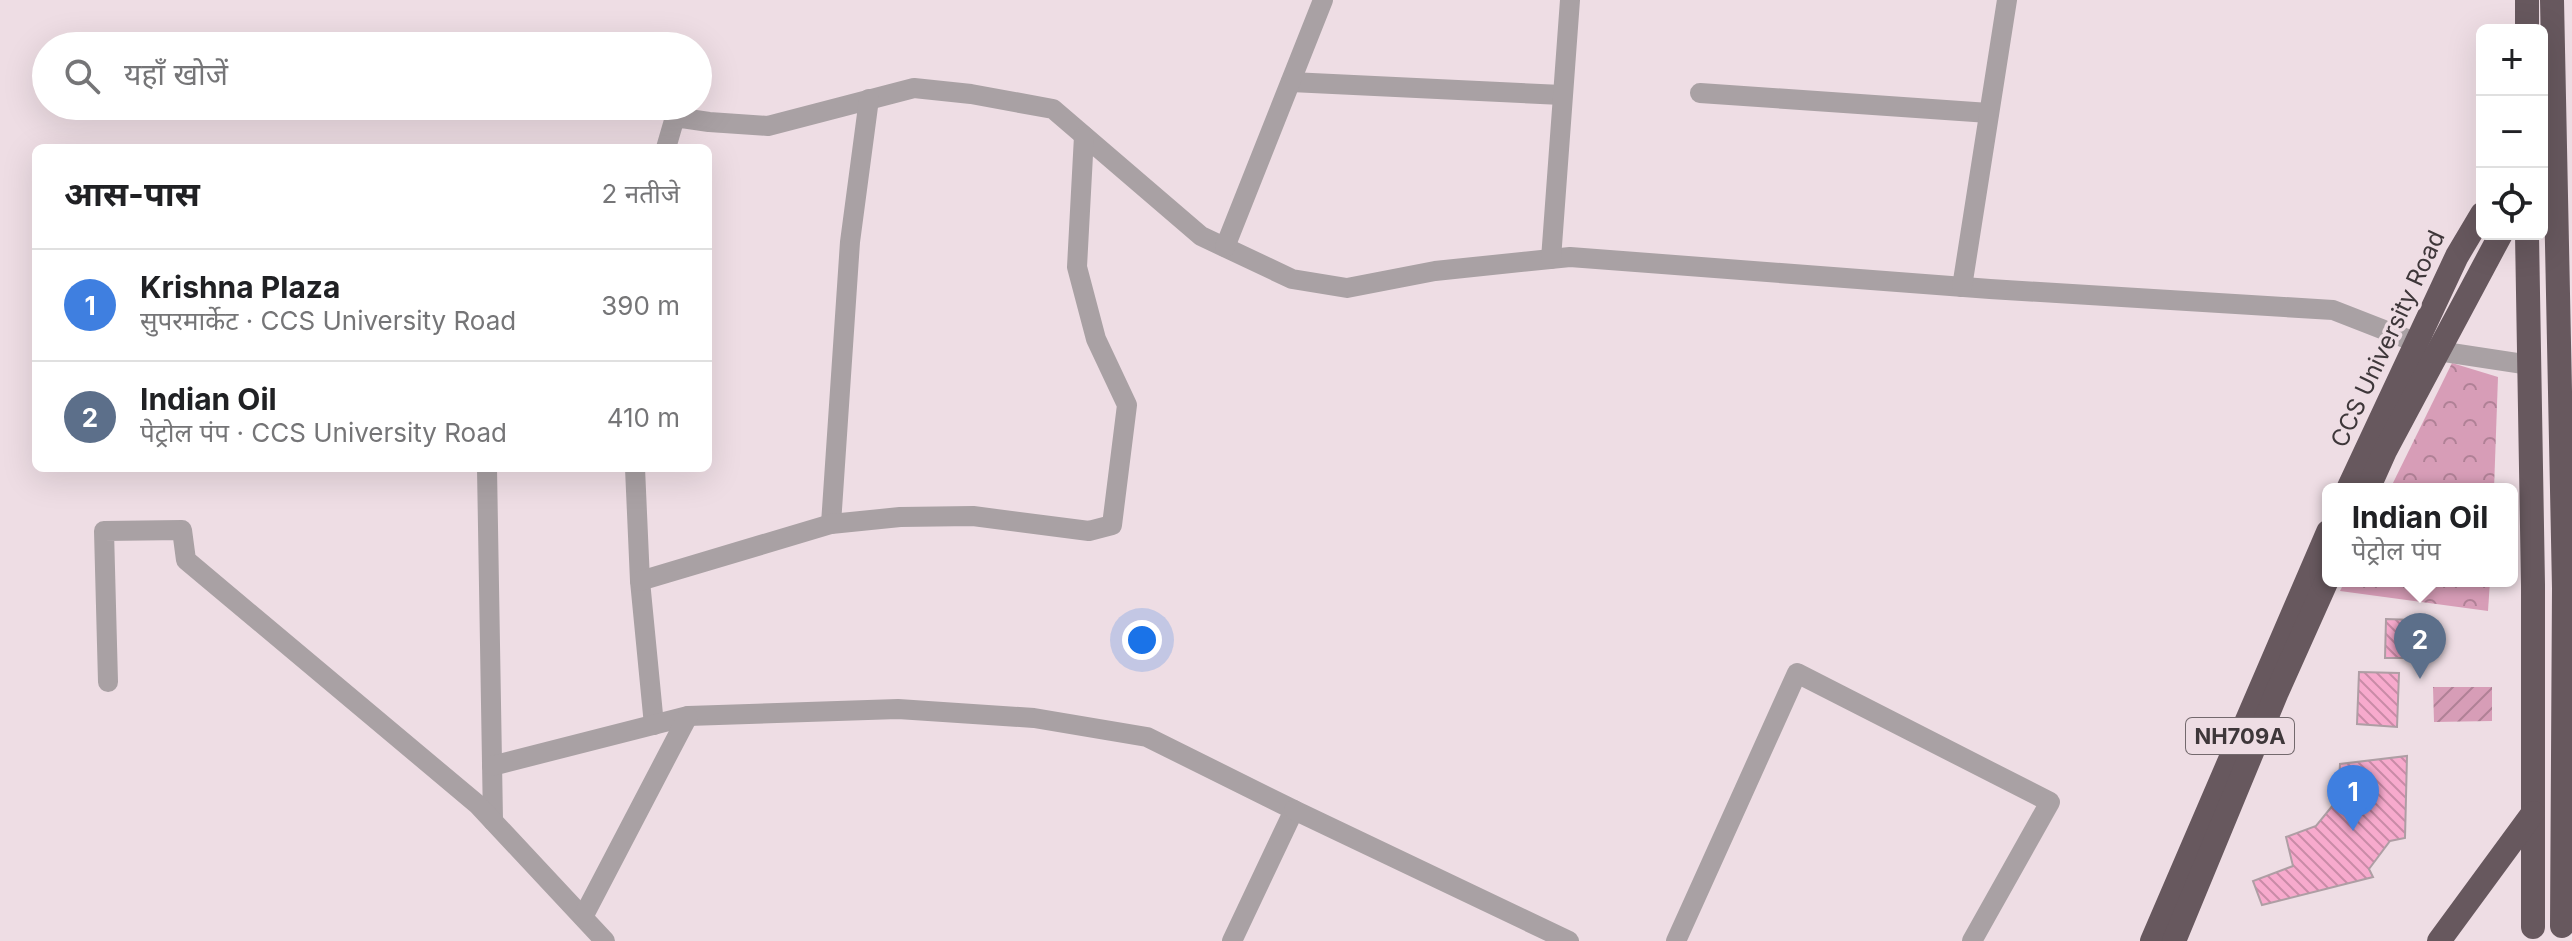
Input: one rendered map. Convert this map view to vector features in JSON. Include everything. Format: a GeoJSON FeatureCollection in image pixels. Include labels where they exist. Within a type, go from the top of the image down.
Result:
{"type":"FeatureCollection","features":[{"type":"Feature","properties":{"kind":"highway"},"geometry":{"type":"LineString","coordinates":[[2527,0],[2527,24]]}},
{"type":"Feature","properties":{"kind":"highway"},"geometry":{"type":"LineString","coordinates":[[2548,137],[2562,36],[2552,0]]}},
{"type":"Feature","properties":{"kind":"highway"},"geometry":{"type":"LineString","coordinates":[[2527,240],[2533,813],[2527,934],[2552,923],[2567,930],[2568,587],[2548,172]]}},
{"type":"Feature","properties":{"kind":"highway","name":"CCS University Road"},"geometry":{"type":"LineString","coordinates":[[2370,483],[2427,346],[2457,256],[2476,224]]}},
{"type":"Feature","properties":{"kind":"highway","name":"CCS University Road"},"geometry":{"type":"LineString","coordinates":[[2351,483],[2427,346],[2497,240]]}},
{"type":"Feature","properties":{"kind":"highway","name":"NH709A"},"geometry":{"type":"LineString","coordinates":[[2174,941],[2322,548]]}},
{"type":"Feature","properties":{"kind":"highway","name":"NH709A"},"geometry":{"type":"LineString","coordinates":[[2152,941],[2269,688],[2323,587]]}},
{"type":"Feature","properties":{"kind":"highway"},"geometry":{"type":"LineString","coordinates":[[2439,941],[2533,813]]}},
{"type":"Feature","properties":{"kind":"street"},"geometry":{"type":"LineString","coordinates":[[1225,247],[1323,0]]}},
{"type":"Feature","properties":{"kind":"street"},"geometry":{"type":"LineString","coordinates":[[1551,259],[1570,0]]}},
{"type":"Feature","properties":{"kind":"street"},"geometry":{"type":"LineString","coordinates":[[1962,287],[2007,0]]}},
{"type":"Feature","properties":{"kind":"street"},"geometry":{"type":"LineString","coordinates":[[1291,82],[1562,95]]}},
{"type":"Feature","properties":{"kind":"street"},"geometry":{"type":"LineString","coordinates":[[695,120],[768,126],[914,88],[971,94],[1053,109],[1201,236],[1292,279],[1347,288],[1435,271],[1570,257],[1962,287],[2333,310],[2427,346],[2530,365]]}},
{"type":"Feature","properties":{"kind":"street"},"geometry":{"type":"LineString","coordinates":[[1700,93],[1989,113]]}},
{"type":"Feature","properties":{"kind":"street"},"geometry":{"type":"LineString","coordinates":[[831,524],[850,242],[869,99]]}},
{"type":"Feature","properties":{"kind":"street"},"geometry":{"type":"LineString","coordinates":[[667,144],[674,120]]}},
{"type":"Feature","properties":{"kind":"street"},"geometry":{"type":"LineString","coordinates":[[640,581],[831,524],[900,517],[973,516],[1089,531],[1112,525],[1127,405],[1096,339],[1077,267],[1084,136]]}},
{"type":"Feature","properties":{"kind":"street"},"geometry":{"type":"LineString","coordinates":[[487,472],[493,821]]}},
{"type":"Feature","properties":{"kind":"street"},"geometry":{"type":"LineString","coordinates":[[635,472],[640,581],[654,725]]}},
{"type":"Feature","properties":{"kind":"street"},"geometry":{"type":"LineString","coordinates":[[108,682],[104,531],[182,530],[186,560],[477,804],[605,941]]}},
{"type":"Feature","properties":{"kind":"street"},"geometry":{"type":"LineString","coordinates":[[1676,941],[1797,673],[2050,802],[1972,941]]}},
{"type":"Feature","properties":{"kind":"street"},"geometry":{"type":"LineString","coordinates":[[492,766],[688,716],[898,709],[1034,718],[1147,737],[1569,941]]}},
{"type":"Feature","properties":{"kind":"street"},"geometry":{"type":"LineString","coordinates":[[583,917],[688,716]]}},
{"type":"Feature","properties":{"kind":"street"},"geometry":{"type":"LineString","coordinates":[[1232,941],[1294,810]]}},
{"type":"Feature","properties":{"kind":"green space"},"geometry":{"type":"Polygon","coordinates":[[[2452,363],[2498,377],[2494,483],[2393,483],[2452,363]]]}},
{"type":"Feature","properties":{"kind":"green space"},"geometry":{"type":"Polygon","coordinates":[[[2342,587],[2490,587],[2488,611],[2340,591],[2342,587]]]}},
{"type":"Feature","properties":{"kind":"green space"},"geometry":{"type":"Polygon","coordinates":[[[2433,687],[2492,687],[2492,721],[2434,722],[2433,687]]]}},
{"type":"Feature","properties":{"kind":"building"},"geometry":{"type":"Polygon","coordinates":[[[2386,619],[2414,620],[2414,634],[2404,633],[2403,658],[2385,658],[2386,619]]]}},
{"type":"Feature","properties":{"kind":"building"},"geometry":{"type":"Polygon","coordinates":[[[2359,672],[2399,673],[2397,727],[2357,724],[2359,672]]]}},
{"type":"Feature","properties":{"kind":"building"},"geometry":{"type":"Polygon","coordinates":[[[2407,756],[2405,838],[2390,841],[2369,869],[2373,877],[2262,905],[2253,881],[2293,866],[2286,837],[2316,826],[2338,799],[2340,764],[2407,756]]]}},
{"type":"Feature","properties":{"kind":"place","name":"Indian Oil"},"geometry":{"type":"Point","coordinates":[2420,679]}},
{"type":"Feature","properties":{"kind":"place","name":"Krishna Plaza"},"geometry":{"type":"Point","coordinates":[2353,831]}}]}
